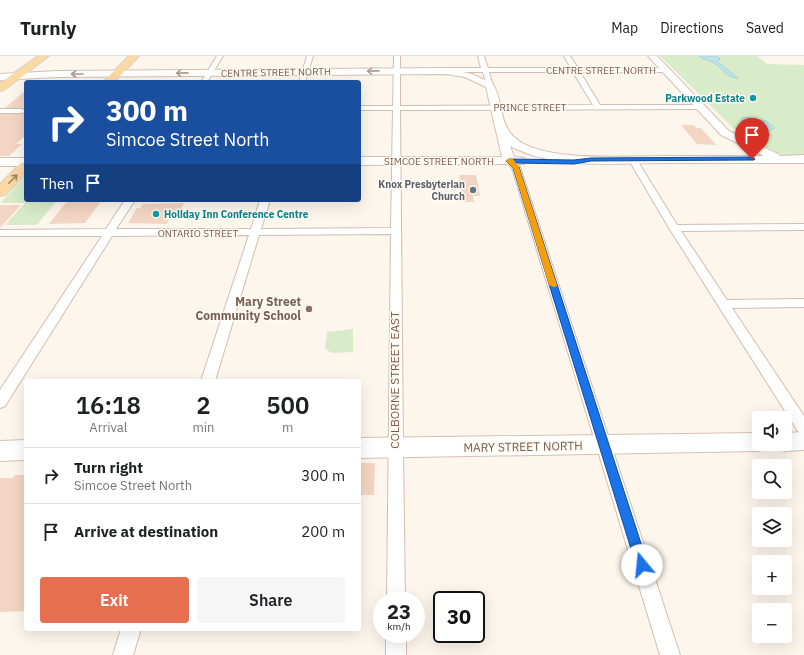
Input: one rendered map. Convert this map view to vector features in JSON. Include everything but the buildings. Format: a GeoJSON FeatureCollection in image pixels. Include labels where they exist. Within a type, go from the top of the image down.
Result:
{"type":"FeatureCollection","features":[{"type":"Feature","properties":{"kind":"main road"},"geometry":{"type":"LineString","coordinates":[[0,88],[44,56]]}},
{"type":"Feature","properties":{"kind":"main road"},"geometry":{"type":"LineString","coordinates":[[110,80],[134,56]]}},
{"type":"Feature","properties":{"kind":"main road"},"geometry":{"type":"LineString","coordinates":[[652,56],[726,133],[744,143],[804,168]]}},
{"type":"Feature","properties":{"kind":"main road","name":"CENTRE STREET NORTH"},"geometry":{"type":"LineString","coordinates":[[0,77],[440,70],[471,75],[490,86]]}},
{"type":"Feature","properties":{"kind":"main road"},"geometry":{"type":"LineString","coordinates":[[490,86],[497,108],[509,161]]}},
{"type":"Feature","properties":{"kind":"main road","name":"SIMCOE STREET NORTH"},"geometry":{"type":"LineString","coordinates":[[500,125],[508,139],[515,144],[528,150],[550,156],[591,160],[804,159]]}},
{"type":"Feature","properties":{"kind":"main road"},"geometry":{"type":"LineString","coordinates":[[726,133],[730,142],[744,159]]}},
{"type":"Feature","properties":{"kind":"main road","name":"SIMCOE STREET NORTH"},"geometry":{"type":"LineString","coordinates":[[361,161],[574,162],[591,160]]}},
{"type":"Feature","properties":{"kind":"main road"},"geometry":{"type":"LineString","coordinates":[[0,162],[24,162]]}},
{"type":"Feature","properties":{"kind":"main road"},"geometry":{"type":"LineString","coordinates":[[0,192],[24,168]]}},
{"type":"Feature","properties":{"kind":"main road"},"geometry":{"type":"LineString","coordinates":[[792,442],[804,441]]}},
{"type":"Feature","properties":{"kind":"main road","name":"MARY STREET NORTH"},"geometry":{"type":"LineString","coordinates":[[361,448],[605,446],[752,442]]}},
{"type":"Feature","properties":{"kind":"main road"},"geometry":{"type":"LineString","coordinates":[[0,451],[24,450]]}},
{"type":"Feature","properties":{"kind":"street"},"geometry":{"type":"LineString","coordinates":[[205,80],[220,56]]}},
{"type":"Feature","properties":{"kind":"street"},"geometry":{"type":"LineString","coordinates":[[303,80],[310,56]]}},
{"type":"Feature","properties":{"kind":"street","name":"COLBORNE STREET EAST"},"geometry":{"type":"LineString","coordinates":[[396,591],[395,448],[397,56]]}},
{"type":"Feature","properties":{"kind":"street"},"geometry":{"type":"LineString","coordinates":[[481,56],[490,86]]}},
{"type":"Feature","properties":{"kind":"street"},"geometry":{"type":"LineString","coordinates":[[566,56],[598,107]]}},
{"type":"Feature","properties":{"kind":"street","name":"CENTRE STREET NORTH"},"geometry":{"type":"LineString","coordinates":[[440,70],[666,70]]}},
{"type":"Feature","properties":{"kind":"street","name":"PRINCE STREET"},"geometry":{"type":"LineString","coordinates":[[361,108],[700,107]]}},
{"type":"Feature","properties":{"kind":"street"},"geometry":{"type":"LineString","coordinates":[[0,111],[22,111]]}},
{"type":"Feature","properties":{"kind":"street"},"geometry":{"type":"LineString","coordinates":[[633,160],[674,228],[804,428]]}},
{"type":"Feature","properties":{"kind":"street"},"geometry":{"type":"LineString","coordinates":[[509,161],[516,167],[670,655]]}},
{"type":"Feature","properties":{"kind":"street"},"geometry":{"type":"LineString","coordinates":[[0,402],[129,202]]}},
{"type":"Feature","properties":{"kind":"street"},"geometry":{"type":"LineString","coordinates":[[209,379],[264,202]]}},
{"type":"Feature","properties":{"kind":"street"},"geometry":{"type":"LineString","coordinates":[[674,228],[804,227]]}},
{"type":"Feature","properties":{"kind":"street","name":"ONTARIO STREET"},"geometry":{"type":"LineString","coordinates":[[0,233],[254,233],[396,231]]}},
{"type":"Feature","properties":{"kind":"street"},"geometry":{"type":"LineString","coordinates":[[723,304],[804,303]]}},
{"type":"Feature","properties":{"kind":"street"},"geometry":{"type":"LineString","coordinates":[[122,655],[130,631]]}},
{"type":"Feature","properties":{"kind":"street"},"geometry":{"type":"LineString","coordinates":[[396,643],[396,655]]}},
{"type":"Feature","properties":{"kind":"green space","name":"Parkwood Estate"},"geometry":{"type":"Polygon","coordinates":[[[660,56],[757,56],[767,64],[804,65],[804,156],[783,156],[735,130],[660,56]]]}},
{"type":"Feature","properties":{"kind":"green space"},"geometry":{"type":"Polygon","coordinates":[[[24,178],[24,202],[55,202],[37,225],[5,225],[25,203],[0,203],[24,178]]]}},
{"type":"Feature","properties":{"kind":"green space"},"geometry":{"type":"Polygon","coordinates":[[[353,329],[353,352],[332,353],[325,349],[327,332],[353,329]]]}},
{"type":"Feature","properties":{"kind":"water"},"geometry":{"type":"Polygon","coordinates":[[[699,56],[716,56],[720,59],[717,61],[738,78],[729,76],[714,63],[699,56]]]}},
{"type":"Feature","properties":{"kind":"water"},"geometry":{"type":"Polygon","coordinates":[[[743,117],[766,121],[775,128],[766,131],[771,135],[758,138],[742,127],[741,120],[743,117]]]}},
{"type":"Feature","properties":{"kind":"slow traffic"},"geometry":{"type":"LineString","coordinates":[[511,161],[509,161],[516,167],[553,285]]}},
{"type":"Feature","properties":{"kind":"place","name":"Parkwood Estate"},"geometry":{"type":"Point","coordinates":[753,98]}},
{"type":"Feature","properties":{"kind":"place","name":"Knox Presbyterian Church"},"geometry":{"type":"Point","coordinates":[473,190]}},
{"type":"Feature","properties":{"kind":"place","name":"Holiday Inn Conference Centre"},"geometry":{"type":"Point","coordinates":[156,214]}},
{"type":"Feature","properties":{"kind":"place","name":"Mary Street Community School"},"geometry":{"type":"Point","coordinates":[309,309]}},
{"type":"Feature","properties":{"kind":"route"},"geometry":{"type":"LineString","coordinates":[[642,565],[516,167],[509,161],[574,162],[591,160],[752,159]]}}]}
